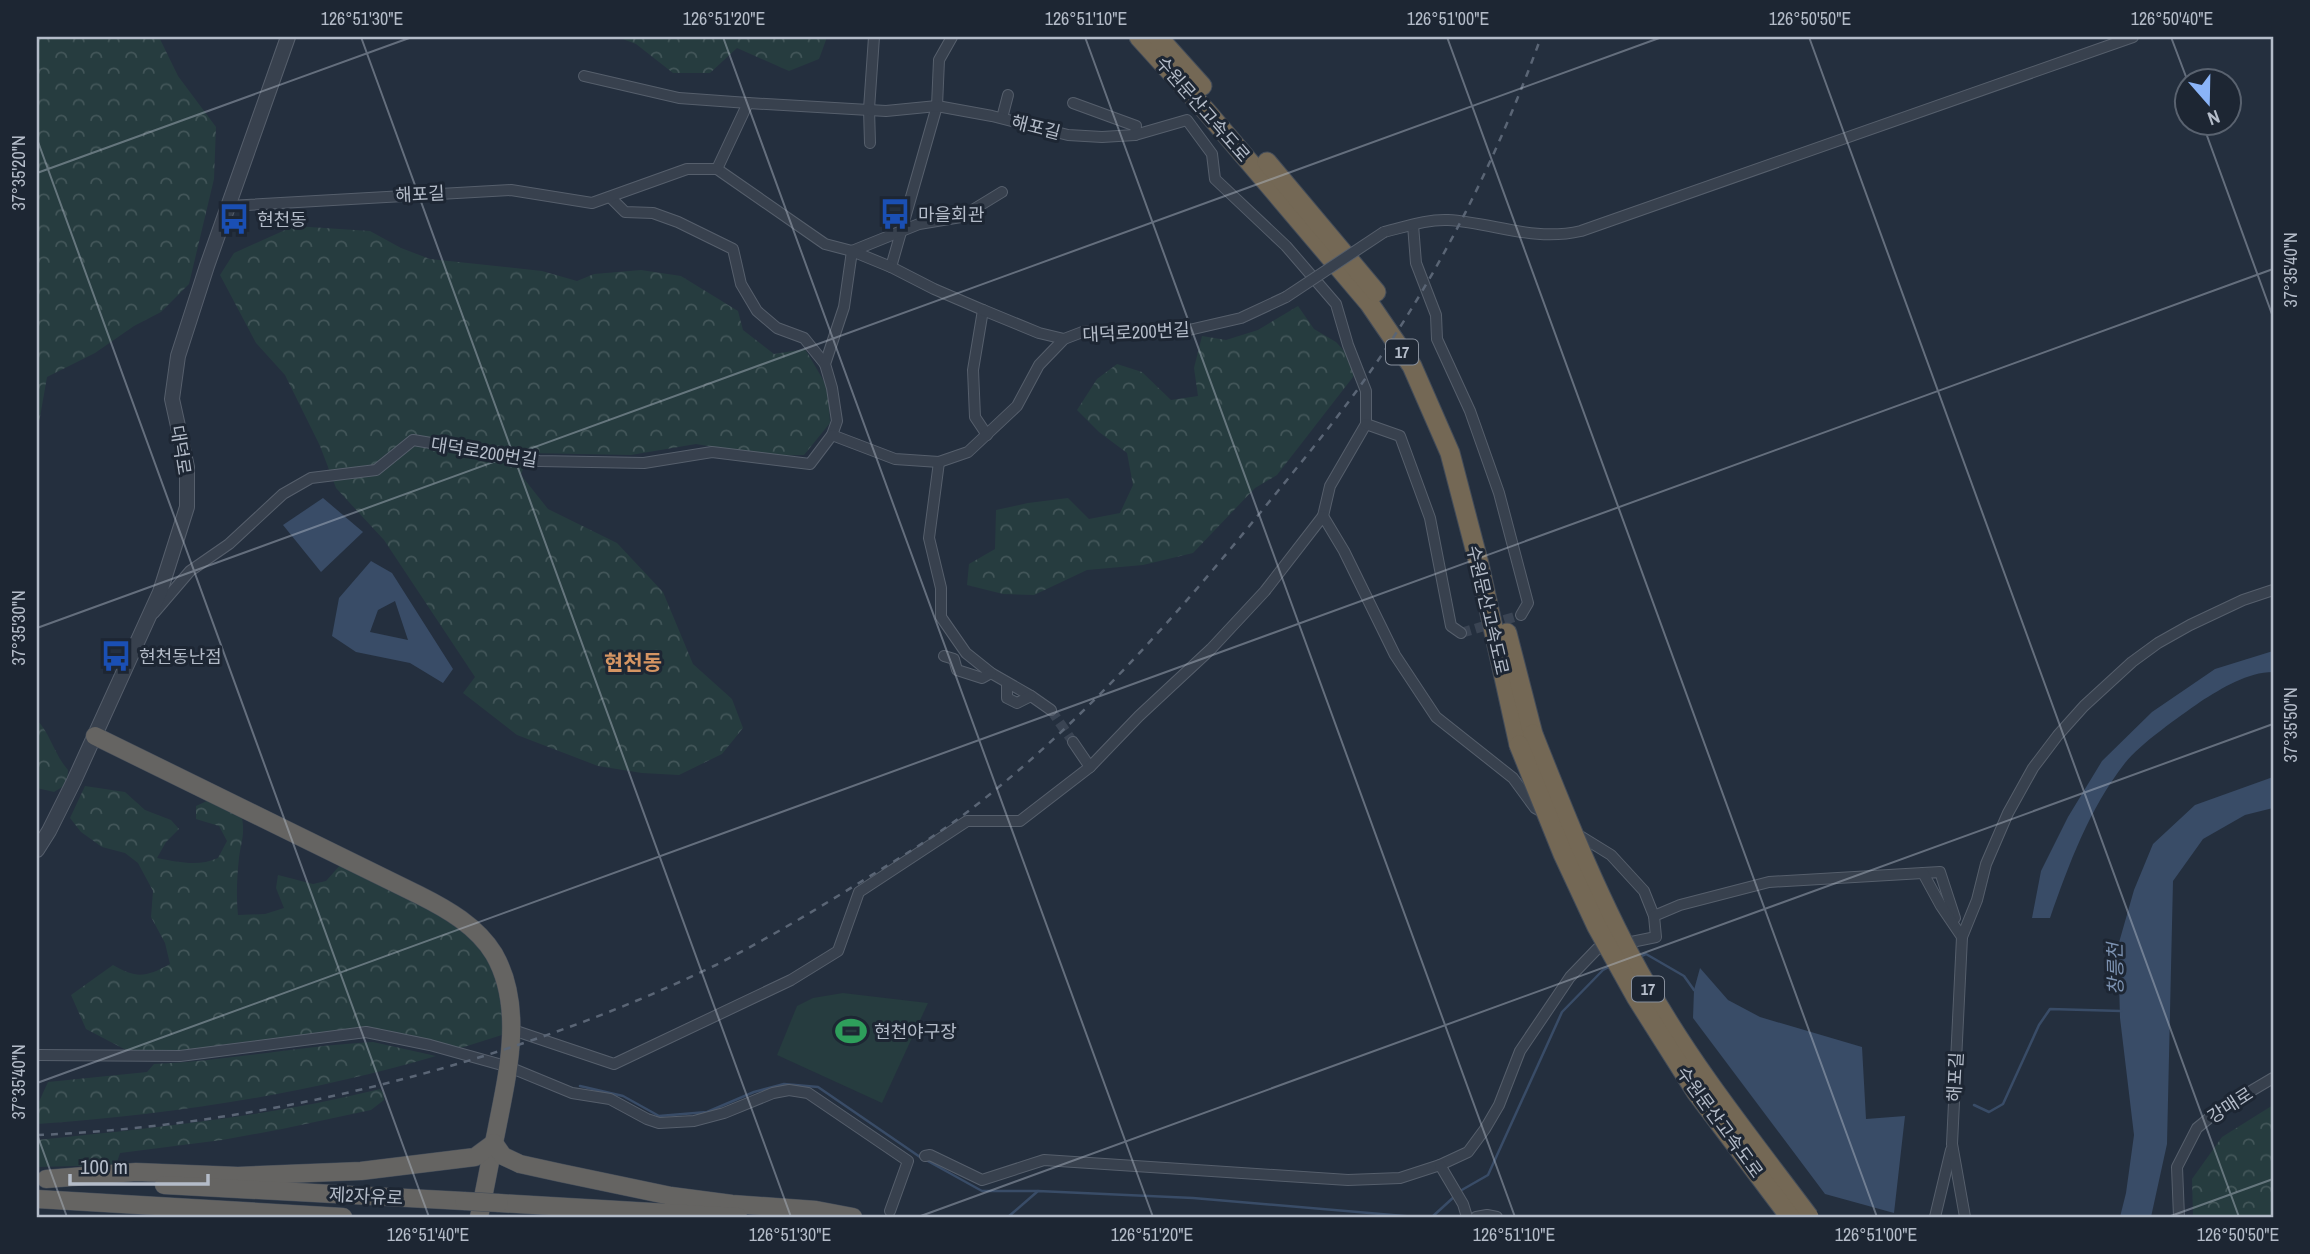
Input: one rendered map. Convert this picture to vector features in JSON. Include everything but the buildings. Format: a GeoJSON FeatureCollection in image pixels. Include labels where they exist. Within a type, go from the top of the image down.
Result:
{"type":"FeatureCollection","features":[{"type":"Feature","properties":{"kind":"highway","name":"수원문산고속도로"},"geometry":{"type":"LineString","coordinates":[[1139,37],[1207,112],[1369,303],[1412,366],[1450,453],[1526,739],[1563,854],[1597,928],[1636,997],[1696,1092],[1790,1217]]}},
{"type":"Feature","properties":{"kind":"highway","name":"수원문산고속도로"},"geometry":{"type":"LineString","coordinates":[[1158,37],[1329,234],[1384,302],[1432,378],[1461,448],[1526,739],[1610,918],[1648,988],[1709,1082],[1809,1217]]}},
{"type":"Feature","properties":{"kind":"highway"},"geometry":{"type":"LineString","coordinates":[[95,736],[448,910],[474,930],[493,954],[506,984],[510,1010],[509,1067],[479,1217]]}},
{"type":"Feature","properties":{"kind":"highway"},"geometry":{"type":"LineString","coordinates":[[41,1179],[136,1172],[237,1176],[361,1171],[475,1157],[494,1143]]}},
{"type":"Feature","properties":{"kind":"highway"},"geometry":{"type":"LineString","coordinates":[[494,1143],[503,1156],[520,1164],[671,1196],[732,1204],[817,1210],[853,1217]]}},
{"type":"Feature","properties":{"kind":"highway","name":"제2자유로"},"geometry":{"type":"LineString","coordinates":[[41,1179],[738,1217]]}},
{"type":"Feature","properties":{"kind":"highway","name":"제2자유로"},"geometry":{"type":"LineString","coordinates":[[37,1199],[343,1217]]}},
{"type":"Feature","properties":{"kind":"highway"},"geometry":{"type":"LineString","coordinates":[[70,1201],[156,1217]]}},
{"type":"Feature","properties":{"kind":"street","name":"대덕로"},"geometry":{"type":"LineString","coordinates":[[37,850],[95,736],[160,592],[187,507],[187,467],[172,399],[178,356],[288,37]]}},
{"type":"Feature","properties":{"kind":"street"},"geometry":{"type":"LineString","coordinates":[[870,143],[869,109],[874,37]]}},
{"type":"Feature","properties":{"kind":"street"},"geometry":{"type":"LineString","coordinates":[[891,267],[937,106],[939,60],[952,37]]}},
{"type":"Feature","properties":{"kind":"street"},"geometry":{"type":"LineString","coordinates":[[1521,615],[1528,603],[1499,493],[1470,411],[1437,339],[1436,315],[1416,262],[1413,225],[1447,220],[1534,235],[1562,235],[1581,231],[2133,37]]}},
{"type":"Feature","properties":{"kind":"street","name":"해포길"},"geometry":{"type":"LineString","coordinates":[[584,76],[679,98],[886,111],[937,106],[1002,118],[1068,135],[1135,135],[1187,120],[1212,154],[1215,179],[1286,246],[1336,304],[1366,391],[1366,424]]}},
{"type":"Feature","properties":{"kind":"street"},"geometry":{"type":"LineString","coordinates":[[1002,118],[1008,95]]}},
{"type":"Feature","properties":{"kind":"street"},"geometry":{"type":"LineString","coordinates":[[748,103],[717,169],[825,244],[852,251],[891,267],[934,289],[1039,333],[1064,339]]}},
{"type":"Feature","properties":{"kind":"street","name":"해포길"},"geometry":{"type":"LineString","coordinates":[[1073,103],[1136,126],[1135,135]]}},
{"type":"Feature","properties":{"kind":"street","name":"해포길"},"geometry":{"type":"LineString","coordinates":[[228,206],[511,190],[592,203],[687,169],[717,169]]}},
{"type":"Feature","properties":{"kind":"street"},"geometry":{"type":"LineString","coordinates":[[852,251],[919,224],[961,216],[1003,192]]}},
{"type":"Feature","properties":{"kind":"street"},"geometry":{"type":"LineString","coordinates":[[610,197],[625,212],[653,213],[733,249],[741,284],[757,311],[777,328],[804,338],[825,364],[832,388],[836,421],[832,435]]}},
{"type":"Feature","properties":{"kind":"street","name":"대덕로200번길"},"geometry":{"type":"LineString","coordinates":[[146,623],[190,570],[229,544],[283,494],[311,478],[376,470],[413,440],[539,461],[645,463],[712,452],[810,464],[832,435],[895,459],[939,462],[968,453],[1017,406],[1039,365],[1064,339],[1085,331],[1189,331],[1241,318],[1286,298],[1384,232],[1413,225]]}},
{"type":"Feature","properties":{"kind":"street"},"geometry":{"type":"LineString","coordinates":[[825,364],[844,307],[852,251]]}},
{"type":"Feature","properties":{"kind":"street"},"geometry":{"type":"LineString","coordinates":[[983,310],[973,370],[975,417],[986,435]]}},
{"type":"Feature","properties":{"kind":"street"},"geometry":{"type":"LineString","coordinates":[[510,1028],[614,1064],[791,979],[838,951],[859,892],[967,821],[1020,821],[1090,767],[1139,716],[1211,649],[1265,591],[1324,516],[1330,486],[1366,424],[1400,436],[1430,518],[1451,626],[1461,633]]}},
{"type":"Feature","properties":{"kind":"street"},"geometry":{"type":"LineString","coordinates":[[939,462],[929,538],[941,588],[941,617],[966,653],[991,673],[1051,710]]}},
{"type":"Feature","properties":{"kind":"street"},"geometry":{"type":"LineString","coordinates":[[925,1156],[930,1155],[982,1180],[1044,1160],[1348,1180],[1400,1178],[1440,1166],[1468,1152],[1499,1105],[1520,1051],[1570,976],[1597,949],[1656,937],[1654,916],[1644,891],[1611,855],[1535,808],[1513,778],[1436,717],[1395,655],[1324,516]]}},
{"type":"Feature","properties":{"kind":"street","name":"해포길"},"geometry":{"type":"LineString","coordinates":[[1965,1217],[1952,1144],[1962,937],[1977,900],[1986,864],[2008,813],[2033,768],[2058,735],[2109,682],[2158,643],[2189,625],[2232,604],[2273,590]]}},
{"type":"Feature","properties":{"kind":"street"},"geometry":{"type":"LineString","coordinates":[[944,656],[954,659],[957,670],[982,678],[991,673]]}},
{"type":"Feature","properties":{"kind":"street"},"geometry":{"type":"LineString","coordinates":[[1073,742],[1090,767]]}},
{"type":"Feature","properties":{"kind":"street"},"geometry":{"type":"LineString","coordinates":[[1654,916],[1680,905],[1769,882],[1923,873],[1962,937]]}},
{"type":"Feature","properties":{"kind":"street"},"geometry":{"type":"LineString","coordinates":[[37,1055],[180,1056],[366,1032],[430,1045],[509,1067],[572,1093],[610,1099],[659,1123],[694,1121],[724,1113],[773,1093],[789,1090],[808,1093],[908,1161],[890,1211]]}},
{"type":"Feature","properties":{"kind":"street","name":"강매로"},"geometry":{"type":"LineString","coordinates":[[2179,1217],[2177,1167],[2197,1128],[2219,1110],[2273,1078]]}},
{"type":"Feature","properties":{"kind":"street"},"geometry":{"type":"LineString","coordinates":[[1935,1217],[1952,1144]]}},
{"type":"Feature","properties":{"kind":"street"},"geometry":{"type":"LineString","coordinates":[[1440,1166],[1463,1204],[1467,1217]]}},
{"type":"Feature","properties":{"kind":"street"},"geometry":{"type":"LineString","coordinates":[[1476,1217],[1497,1217]]}},
{"type":"Feature","properties":{"kind":"green space"},"geometry":{"type":"Polygon","coordinates":[[[37,37],[159,37],[178,76],[216,127],[214,179],[189,284],[161,312],[134,326],[95,353],[47,377],[37,434],[37,37]]]}},
{"type":"Feature","properties":{"kind":"green space"},"geometry":{"type":"Polygon","coordinates":[[[617,37],[826,37],[826,40],[819,59],[789,71],[737,48],[710,73],[673,73],[636,44],[617,37]]]}},
{"type":"Feature","properties":{"kind":"green space"},"geometry":{"type":"Polygon","coordinates":[[[294,226],[370,231],[401,248],[430,259],[542,271],[577,281],[594,274],[641,270],[681,276],[738,311],[743,330],[774,354],[805,349],[828,388],[830,423],[804,455],[766,456],[696,444],[631,455],[528,453],[521,475],[548,509],[617,543],[663,592],[693,664],[732,699],[743,728],[722,754],[679,775],[598,766],[517,735],[463,693],[475,677],[384,540],[336,488],[320,446],[285,375],[256,343],[220,275],[234,253],[294,226]]]}},
{"type":"Feature","properties":{"kind":"green space"},"geometry":{"type":"Polygon","coordinates":[[[1298,306],[1314,329],[1336,342],[1360,368],[1277,475],[1255,488],[1193,553],[1143,565],[1087,570],[1034,595],[1003,594],[967,585],[969,564],[995,549],[996,510],[1068,498],[1089,519],[1120,513],[1133,485],[1127,453],[1099,432],[1077,410],[1097,379],[1117,364],[1142,372],[1171,400],[1198,396],[1194,368],[1202,336],[1226,340],[1258,330],[1298,306]]]}},
{"type":"Feature","properties":{"kind":"green space"},"geometry":{"type":"Polygon","coordinates":[[[37,720],[68,770],[67,784],[54,792],[37,788],[37,720]]]}},
{"type":"Feature","properties":{"kind":"green space"},"geometry":{"type":"Polygon","coordinates":[[[85,786],[125,792],[145,810],[171,820],[179,829],[166,842],[157,858],[196,863],[218,858],[227,841],[219,826],[196,819],[196,806],[209,800],[242,818],[243,834],[237,879],[238,915],[265,914],[284,908],[276,888],[278,875],[313,884],[326,881],[342,863],[428,907],[476,941],[504,988],[505,1034],[445,1053],[419,1042],[328,1034],[176,1052],[126,1050],[86,1029],[71,995],[113,965],[129,973],[142,975],[170,964],[165,943],[151,917],[153,891],[138,863],[125,853],[102,847],[81,832],[70,818],[85,786]]]}},
{"type":"Feature","properties":{"kind":"green space","name":"현천야구장"},"geometry":{"type":"Polygon","coordinates":[[[843,993],[928,1003],[882,1103],[777,1055],[797,1006],[813,998],[843,993]]]}},
{"type":"Feature","properties":{"kind":"green space"},"geometry":{"type":"Polygon","coordinates":[[[373,1042],[436,1056],[338,1081],[238,1101],[138,1115],[37,1124],[37,1106],[48,1082],[147,1072],[154,1064],[373,1042]]]}},
{"type":"Feature","properties":{"kind":"green space"},"geometry":{"type":"Polygon","coordinates":[[[380,1089],[384,1100],[371,1110],[222,1140],[120,1153],[116,1165],[37,1167],[37,1140],[252,1114],[380,1089]]]}},
{"type":"Feature","properties":{"kind":"green space"},"geometry":{"type":"Polygon","coordinates":[[[2273,1105],[2273,1217],[2193,1217],[2192,1179],[2222,1137],[2273,1105]]]}},
{"type":"Feature","properties":{"kind":"water"},"geometry":{"type":"Polygon","coordinates":[[[323,498],[363,532],[321,572],[283,525],[323,498]]]}},
{"type":"Feature","properties":{"kind":"water"},"geometry":{"type":"Polygon","coordinates":[[[371,561],[392,573],[453,669],[443,683],[410,663],[356,652],[332,636],[339,598],[371,561]],[[395,601],[378,610],[370,632],[408,640],[395,601]]]}},
{"type":"Feature","properties":{"kind":"water"},"geometry":{"type":"Polygon","coordinates":[[[2273,651],[2273,672],[2245,678],[2217,691],[2171,723],[2132,755],[2112,781],[2090,818],[2050,918],[2032,918],[2041,871],[2068,817],[2102,761],[2152,712],[2215,669],[2273,651]]]}},
{"type":"Feature","properties":{"kind":"water"},"geometry":{"type":"Polygon","coordinates":[[[2273,777],[2273,808],[2245,815],[2203,839],[2173,881],[2167,1144],[2151,1217],[2120,1217],[2134,1135],[2120,1018],[2118,946],[2134,890],[2153,844],[2195,805],[2273,777]]]}},
{"type":"Feature","properties":{"kind":"water"},"geometry":{"type":"Polygon","coordinates":[[[1700,968],[1728,1000],[1760,1017],[1862,1047],[1866,1119],[1905,1116],[1894,1213],[1825,1194],[1693,1018],[1694,990],[1700,968]]]}},
{"type":"Feature","properties":{"kind":"waterway"},"geometry":{"type":"LineString","coordinates":[[1639,957],[1646,954],[1684,976],[1694,990]]}},
{"type":"Feature","properties":{"kind":"waterway"},"geometry":{"type":"LineString","coordinates":[[1460,1191],[1488,1175],[1562,1012],[1609,967]]}},
{"type":"Feature","properties":{"kind":"waterway"},"geometry":{"type":"LineString","coordinates":[[1974,1105],[1989,1112],[2003,1104],[2039,1025],[2050,1009],[2121,1011]]}},
{"type":"Feature","properties":{"kind":"waterway"},"geometry":{"type":"LineString","coordinates":[[580,1086],[623,1096],[659,1116],[707,1112],[754,1092],[784,1084],[818,1087],[920,1157]]}},
{"type":"Feature","properties":{"kind":"waterway"},"geometry":{"type":"LineString","coordinates":[[926,1160],[982,1191],[1038,1191]]}},
{"type":"Feature","properties":{"kind":"waterway"},"geometry":{"type":"LineString","coordinates":[[1008,1217],[1038,1191],[1193,1198],[1416,1217]]}},
{"type":"Feature","properties":{"kind":"waterway"},"geometry":{"type":"LineString","coordinates":[[1432,1217],[1455,1196]]}},
{"type":"Feature","properties":{"kind":"tunnel"},"geometry":{"type":"LineString","coordinates":[[1461,633],[1521,615]]}},
{"type":"Feature","properties":{"kind":"tunnel"},"geometry":{"type":"LineString","coordinates":[[1051,710],[1073,742]]}},
{"type":"Feature","properties":{"kind":"railway"},"geometry":{"type":"LineString","coordinates":[[37,1135],[210,1119],[298,1103],[385,1084],[471,1060],[555,1032],[637,1000],[734,956],[913,849],[970,810],[1049,743],[1124,670],[1227,553],[1342,411],[1410,311],[1454,235],[1492,157],[1541,37]]}},
{"type":"Feature","properties":{"kind":"place","name":"마을회관"},"geometry":{"type":"Point","coordinates":[895,214]}},
{"type":"Feature","properties":{"kind":"place","name":"현천동"},"geometry":{"type":"Point","coordinates":[234,219]}},
{"type":"Feature","properties":{"kind":"place","name":"현천동난점"},"geometry":{"type":"Point","coordinates":[116,656]}},
{"type":"Feature","properties":{"kind":"place","name":"현천야구장"},"geometry":{"type":"Point","coordinates":[851,1031]}},
{"type":"Feature","properties":{"kind":"district","name":"현천동"},"geometry":{"type":"Point","coordinates":[633,662]}},
{"type":"Feature","properties":{"kind":"water label","name":"창릉천"},"geometry":{"type":"Point","coordinates":[2115,969]}}]}
